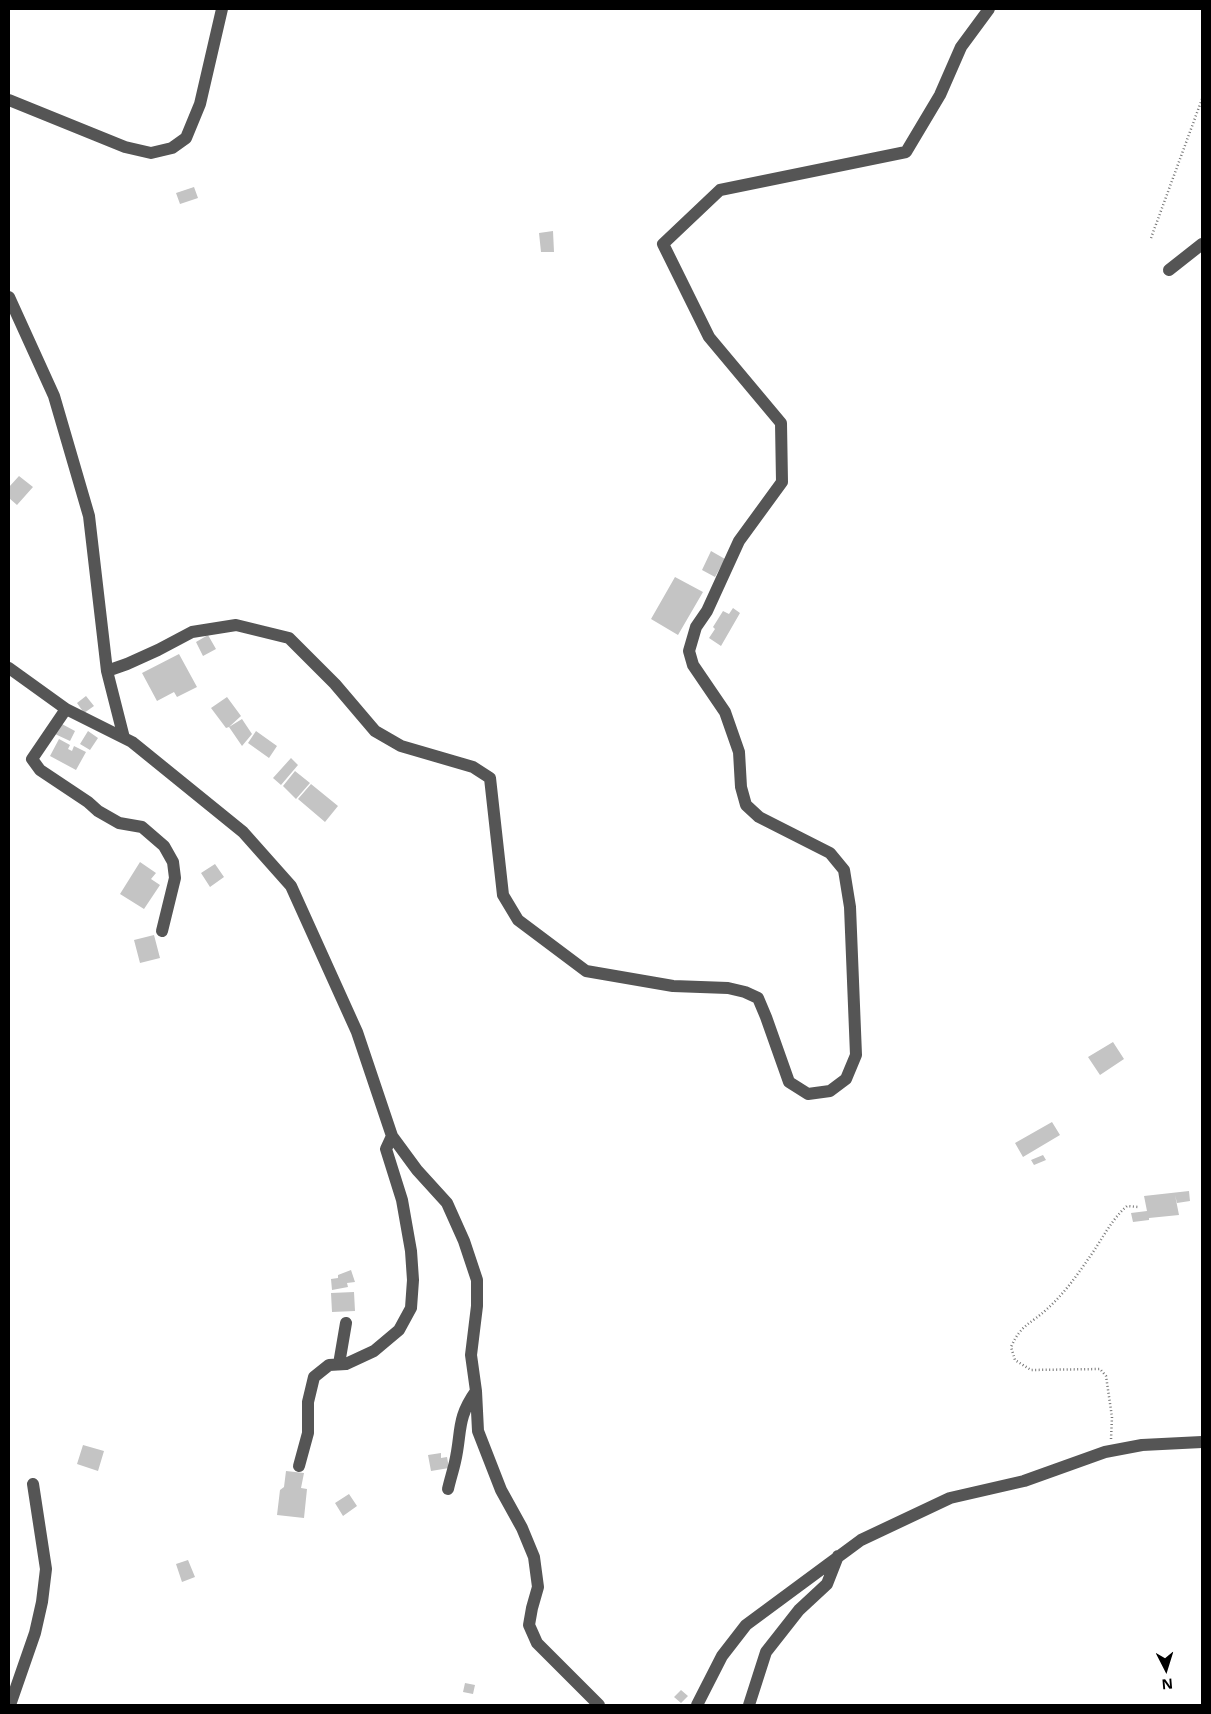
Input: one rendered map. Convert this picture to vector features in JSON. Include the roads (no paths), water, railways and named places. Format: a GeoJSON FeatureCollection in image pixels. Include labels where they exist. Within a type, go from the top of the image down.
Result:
{"type":"FeatureCollection","features":[{"type":"Feature","properties":{"kind":"street"},"geometry":{"type":"LineString","coordinates":[[9,100],[125,147],[151,153],[172,148],[186,138],[200,104],[222,9]]}},
{"type":"Feature","properties":{"kind":"street"},"geometry":{"type":"LineString","coordinates":[[107,671],[150,654],[192,632],[236,625],[289,638],[335,684],[374,731],[401,746],[473,767],[490,778],[503,895],[518,920],[586,971],[673,986],[728,988],[745,992],[758,998],[789,1082],[808,1094],[830,1091],[846,1079],[856,1055],[850,907],[844,870],[830,853],[759,817],[746,805],[741,787],[739,752],[725,712],[693,665],[690,651],[696,627],[707,611],[739,540],[782,482],[781,423],[709,337],[663,244],[720,190],[906,152],[940,95],[961,47],[989,9]]}},
{"type":"Feature","properties":{"kind":"street"},"geometry":{"type":"LineString","coordinates":[[1170,270],[1202,244]]}},
{"type":"Feature","properties":{"kind":"street"},"geometry":{"type":"LineString","coordinates":[[9,297],[54,396],[89,516],[107,671],[124,738]]}},
{"type":"Feature","properties":{"kind":"street"},"geometry":{"type":"LineString","coordinates":[[9,668],[66,709],[124,738],[243,832],[291,886],[357,1032],[392,1136],[416,1170],[447,1203],[464,1241],[477,1280],[477,1306],[471,1355],[476,1391],[478,1431],[501,1490],[522,1528],[534,1557],[538,1587],[529,1625],[537,1643],[599,1705]]}},
{"type":"Feature","properties":{"kind":"street"},"geometry":{"type":"LineString","coordinates":[[66,709],[32,758],[40,770],[88,802],[98,811],[120,823],[142,827],[164,846],[173,862],[175,878],[162,931]]}},
{"type":"Feature","properties":{"kind":"street"},"geometry":{"type":"LineString","coordinates":[[299,1466],[308,1432],[308,1402],[314,1377],[329,1365],[346,1364],[374,1351],[400,1330],[411,1308],[413,1280],[411,1251],[402,1200],[386,1149],[392,1136]]}},
{"type":"Feature","properties":{"kind":"street"},"geometry":{"type":"LineString","coordinates":[[339,1364],[346,1323]]}},
{"type":"Feature","properties":{"kind":"street"},"geometry":{"type":"LineString","coordinates":[[448,1489],[455,1461],[461,1417],[467,1403],[476,1391]]}},
{"type":"Feature","properties":{"kind":"street"},"geometry":{"type":"LineString","coordinates":[[697,1705],[722,1656],[746,1624],[861,1540],[950,1498],[1024,1481],[1116,1449],[1142,1445],[1202,1442]]}},
{"type":"Feature","properties":{"kind":"street"},"geometry":{"type":"LineString","coordinates":[[10,1705],[35,1633],[42,1602],[46,1569],[33,1484]]}},
{"type":"Feature","properties":{"kind":"street"},"geometry":{"type":"LineString","coordinates":[[750,1705],[766,1652],[799,1610],[827,1584],[838,1556]]}}]}
